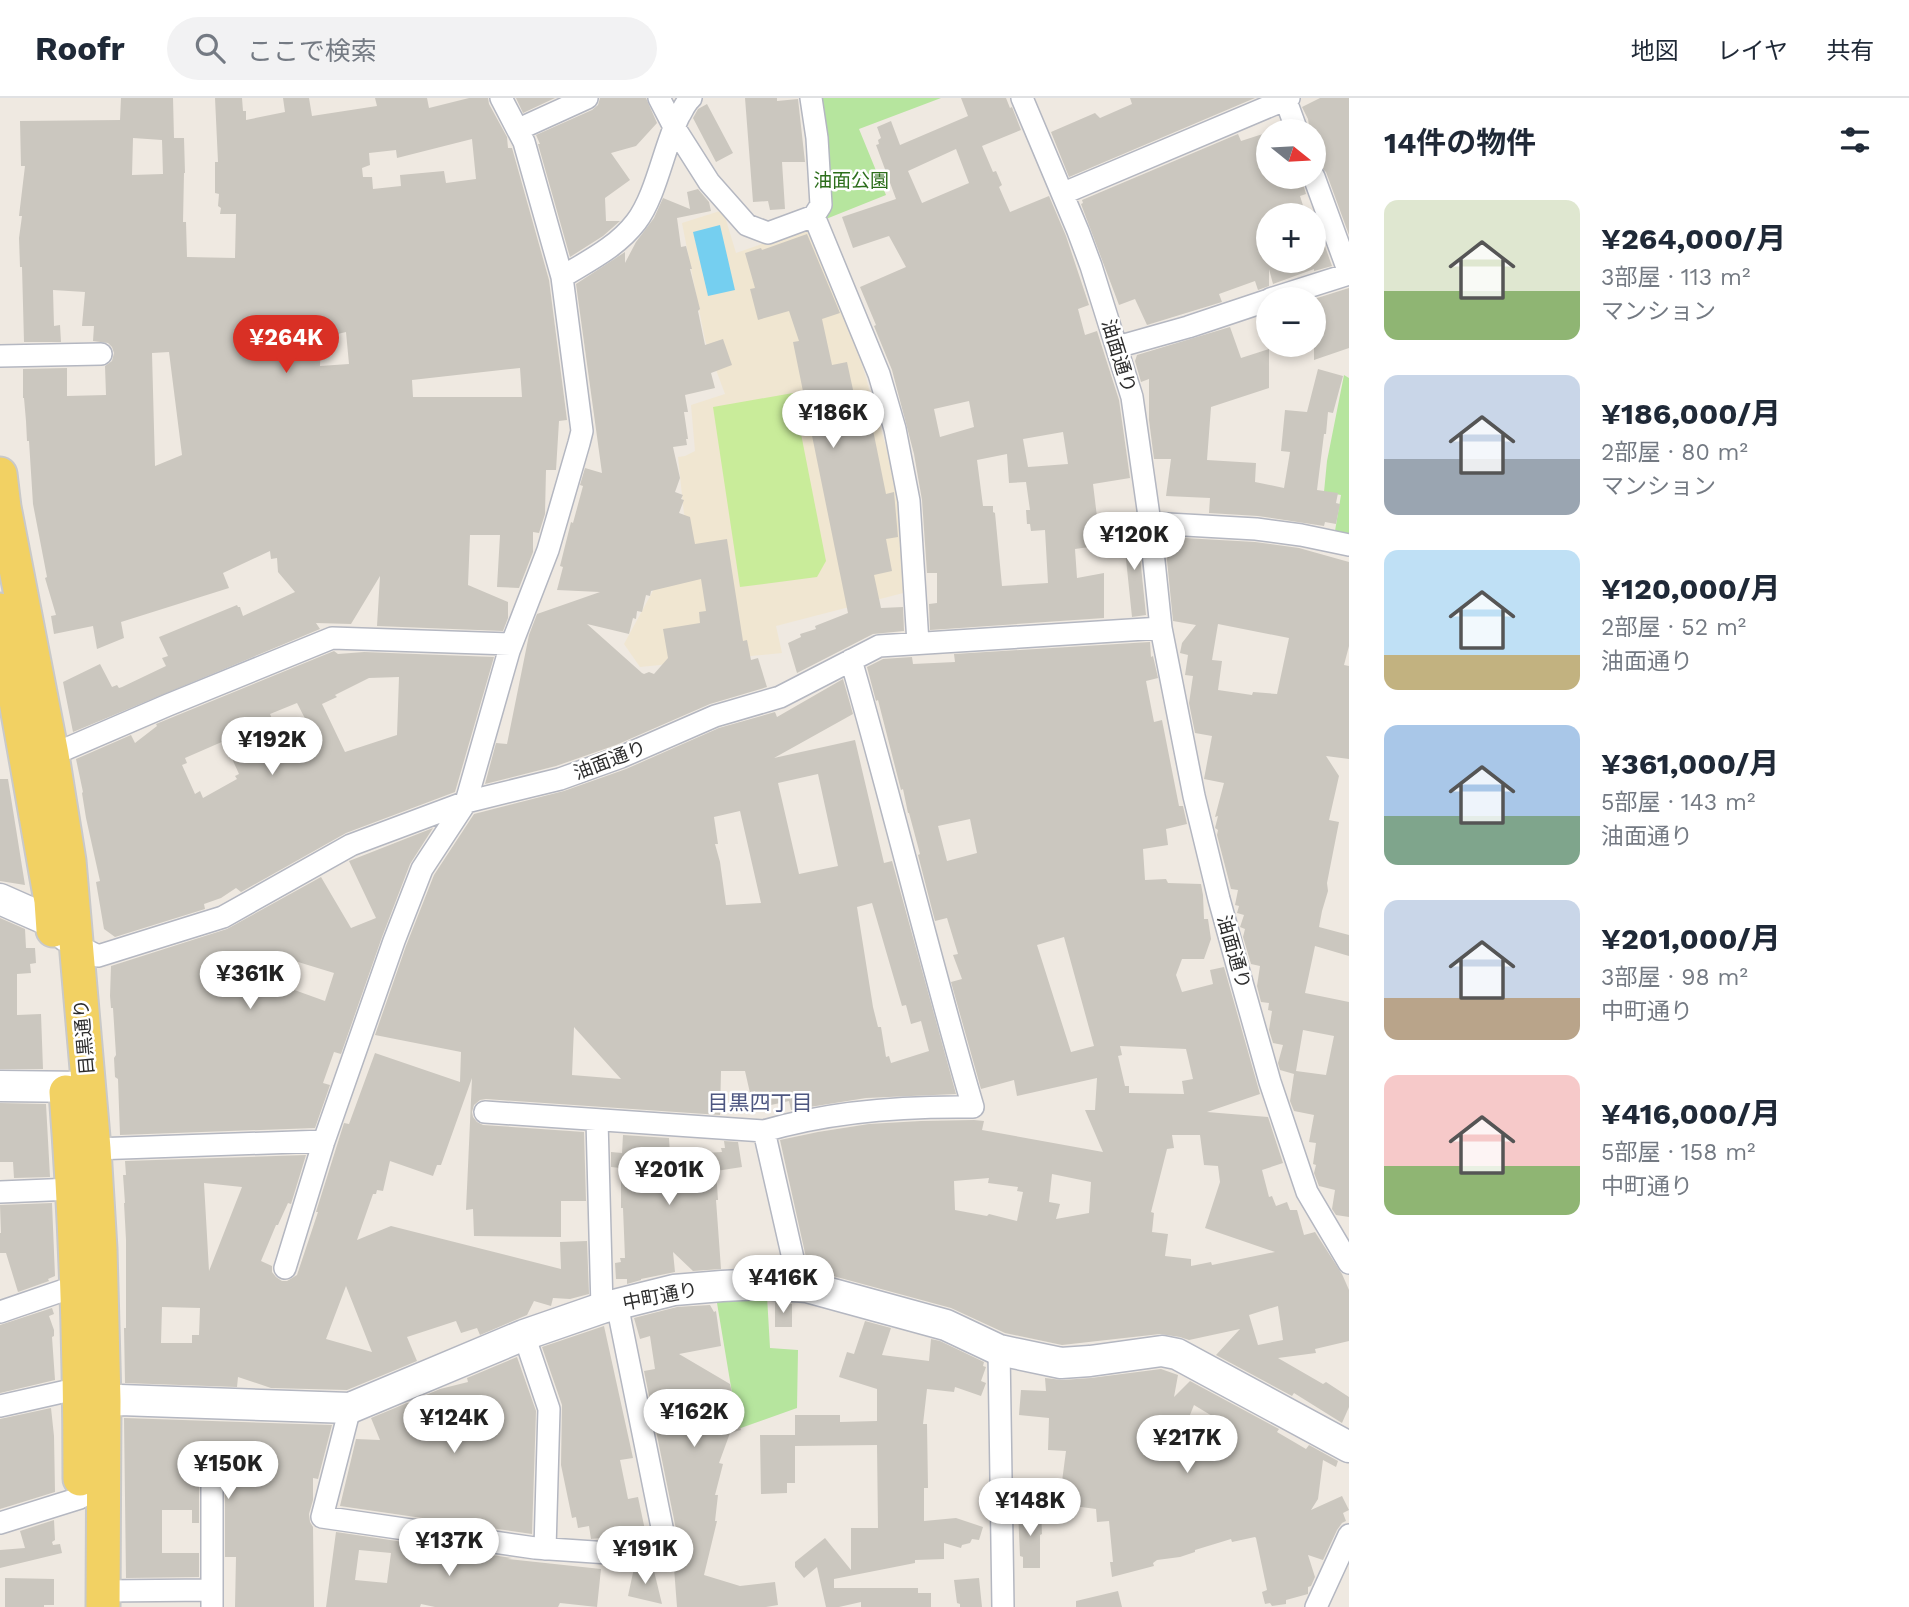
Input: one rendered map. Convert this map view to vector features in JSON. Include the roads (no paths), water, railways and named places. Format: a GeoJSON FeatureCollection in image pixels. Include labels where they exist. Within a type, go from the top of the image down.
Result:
{"type":"FeatureCollection","features":[{"type":"Feature","properties":{"kind":"main road","name":"目黒通り"},"geometry":{"type":"LineString","coordinates":[[0,474],[52,755],[69,862],[76,945],[77,1087],[73,1189],[76,1286],[88,1397],[95,1602]]}},
{"type":"Feature","properties":{"kind":"main road","name":"目黒通り"},"geometry":{"type":"LineString","coordinates":[[0,610],[51,901],[77,1087],[94,1149],[100,1249],[80,1498],[95,1602]]}},
{"type":"Feature","properties":{"kind":"street"},"geometry":{"type":"LineString","coordinates":[[285,1268],[324,1140],[422,869],[466,802],[511,644],[548,550],[582,431],[562,277],[519,130],[501,98]]}},
{"type":"Feature","properties":{"kind":"street"},"geometry":{"type":"LineString","coordinates":[[519,130],[587,98]]}},
{"type":"Feature","properties":{"kind":"street"},"geometry":{"type":"LineString","coordinates":[[659,98],[709,182],[747,225],[768,233],[814,216],[821,205],[817,138],[811,98]]}},
{"type":"Feature","properties":{"kind":"street"},"geometry":{"type":"LineString","coordinates":[[562,277],[611,247],[635,223],[647,201],[674,127],[686,102],[691,98]]}},
{"type":"Feature","properties":{"kind":"street","name":"油面通り"},"geometry":{"type":"LineString","coordinates":[[1022,98],[1091,266],[1132,397],[1150,523],[1161,628],[1207,854],[1238,972],[1270,1082],[1307,1192],[1349,1263]]}},
{"type":"Feature","properties":{"kind":"street"},"geometry":{"type":"LineString","coordinates":[[1063,194],[1287,98],[1293,119]]}},
{"type":"Feature","properties":{"kind":"street"},"geometry":{"type":"LineString","coordinates":[[1307,287],[1349,274],[1318,189]]}},
{"type":"Feature","properties":{"kind":"street"},"geometry":{"type":"LineString","coordinates":[[814,216],[879,374],[895,429],[909,501],[918,643]]}},
{"type":"Feature","properties":{"kind":"street"},"geometry":{"type":"LineString","coordinates":[[1117,348],[1256,303]]}},
{"type":"Feature","properties":{"kind":"street"},"geometry":{"type":"LineString","coordinates":[[0,356],[101,354]]}},
{"type":"Feature","properties":{"kind":"street"},"geometry":{"type":"LineString","coordinates":[[1150,523],[1256,529],[1349,545]]}},
{"type":"Feature","properties":{"kind":"street","name":"油面通り"},"geometry":{"type":"LineString","coordinates":[[76,945],[98,956],[223,917],[351,845],[466,802],[560,779],[621,757],[715,716],[780,696],[879,646],[1161,628]]}},
{"type":"Feature","properties":{"kind":"street"},"geometry":{"type":"LineString","coordinates":[[52,755],[332,638],[511,644]]}},
{"type":"Feature","properties":{"kind":"street"},"geometry":{"type":"LineString","coordinates":[[485,1112],[764,1131],[791,1123],[919,1106],[972,1107],[916,904],[880,759],[851,660]]}},
{"type":"Feature","properties":{"kind":"street"},"geometry":{"type":"LineString","coordinates":[[0,899],[52,922],[76,945]]}},
{"type":"Feature","properties":{"kind":"street"},"geometry":{"type":"LineString","coordinates":[[0,1086],[77,1087]]}},
{"type":"Feature","properties":{"kind":"street"},"geometry":{"type":"LineString","coordinates":[[350,1408],[322,1517],[545,1549],[667,1557],[610,1306],[597,1120]]}},
{"type":"Feature","properties":{"kind":"street"},"geometry":{"type":"LineString","coordinates":[[764,1131],[797,1286]]}},
{"type":"Feature","properties":{"kind":"street"},"geometry":{"type":"LineString","coordinates":[[94,1149],[324,1140]]}},
{"type":"Feature","properties":{"kind":"street"},"geometry":{"type":"LineString","coordinates":[[0,1192],[73,1189]]}},
{"type":"Feature","properties":{"kind":"street","name":"中町通り"},"geometry":{"type":"LineString","coordinates":[[88,1397],[350,1408],[524,1335],[610,1306],[674,1290],[762,1284],[797,1286],[946,1325],[999,1349],[1061,1363],[1090,1362],[1162,1350],[1177,1354],[1349,1447]]}},
{"type":"Feature","properties":{"kind":"street"},"geometry":{"type":"LineString","coordinates":[[0,1312],[76,1286]]}},
{"type":"Feature","properties":{"kind":"street"},"geometry":{"type":"LineString","coordinates":[[524,1335],[549,1409],[545,1549]]}},
{"type":"Feature","properties":{"kind":"street"},"geometry":{"type":"LineString","coordinates":[[999,1349],[1003,1607]]}},
{"type":"Feature","properties":{"kind":"street"},"geometry":{"type":"LineString","coordinates":[[0,1406],[88,1397]]}},
{"type":"Feature","properties":{"kind":"street"},"geometry":{"type":"LineString","coordinates":[[95,1602],[212,1599],[212,1482]]}},
{"type":"Feature","properties":{"kind":"street"},"geometry":{"type":"LineString","coordinates":[[0,1523],[80,1498]]}},
{"type":"Feature","properties":{"kind":"street"},"geometry":{"type":"LineString","coordinates":[[1316,1607],[1349,1535]]}},
{"type":"Feature","properties":{"kind":"water"},"geometry":{"type":"Polygon","coordinates":[[[720,225],[735,290],[708,296],[693,232],[720,225]]]}},
{"type":"Feature","properties":{"kind":"district","name":"目黒四丁目"},"geometry":{"type":"Point","coordinates":[760,1102]}},
{"type":"Feature","properties":{"kind":"park label","name":"油面公園"},"geometry":{"type":"Point","coordinates":[851,180]}}]}
